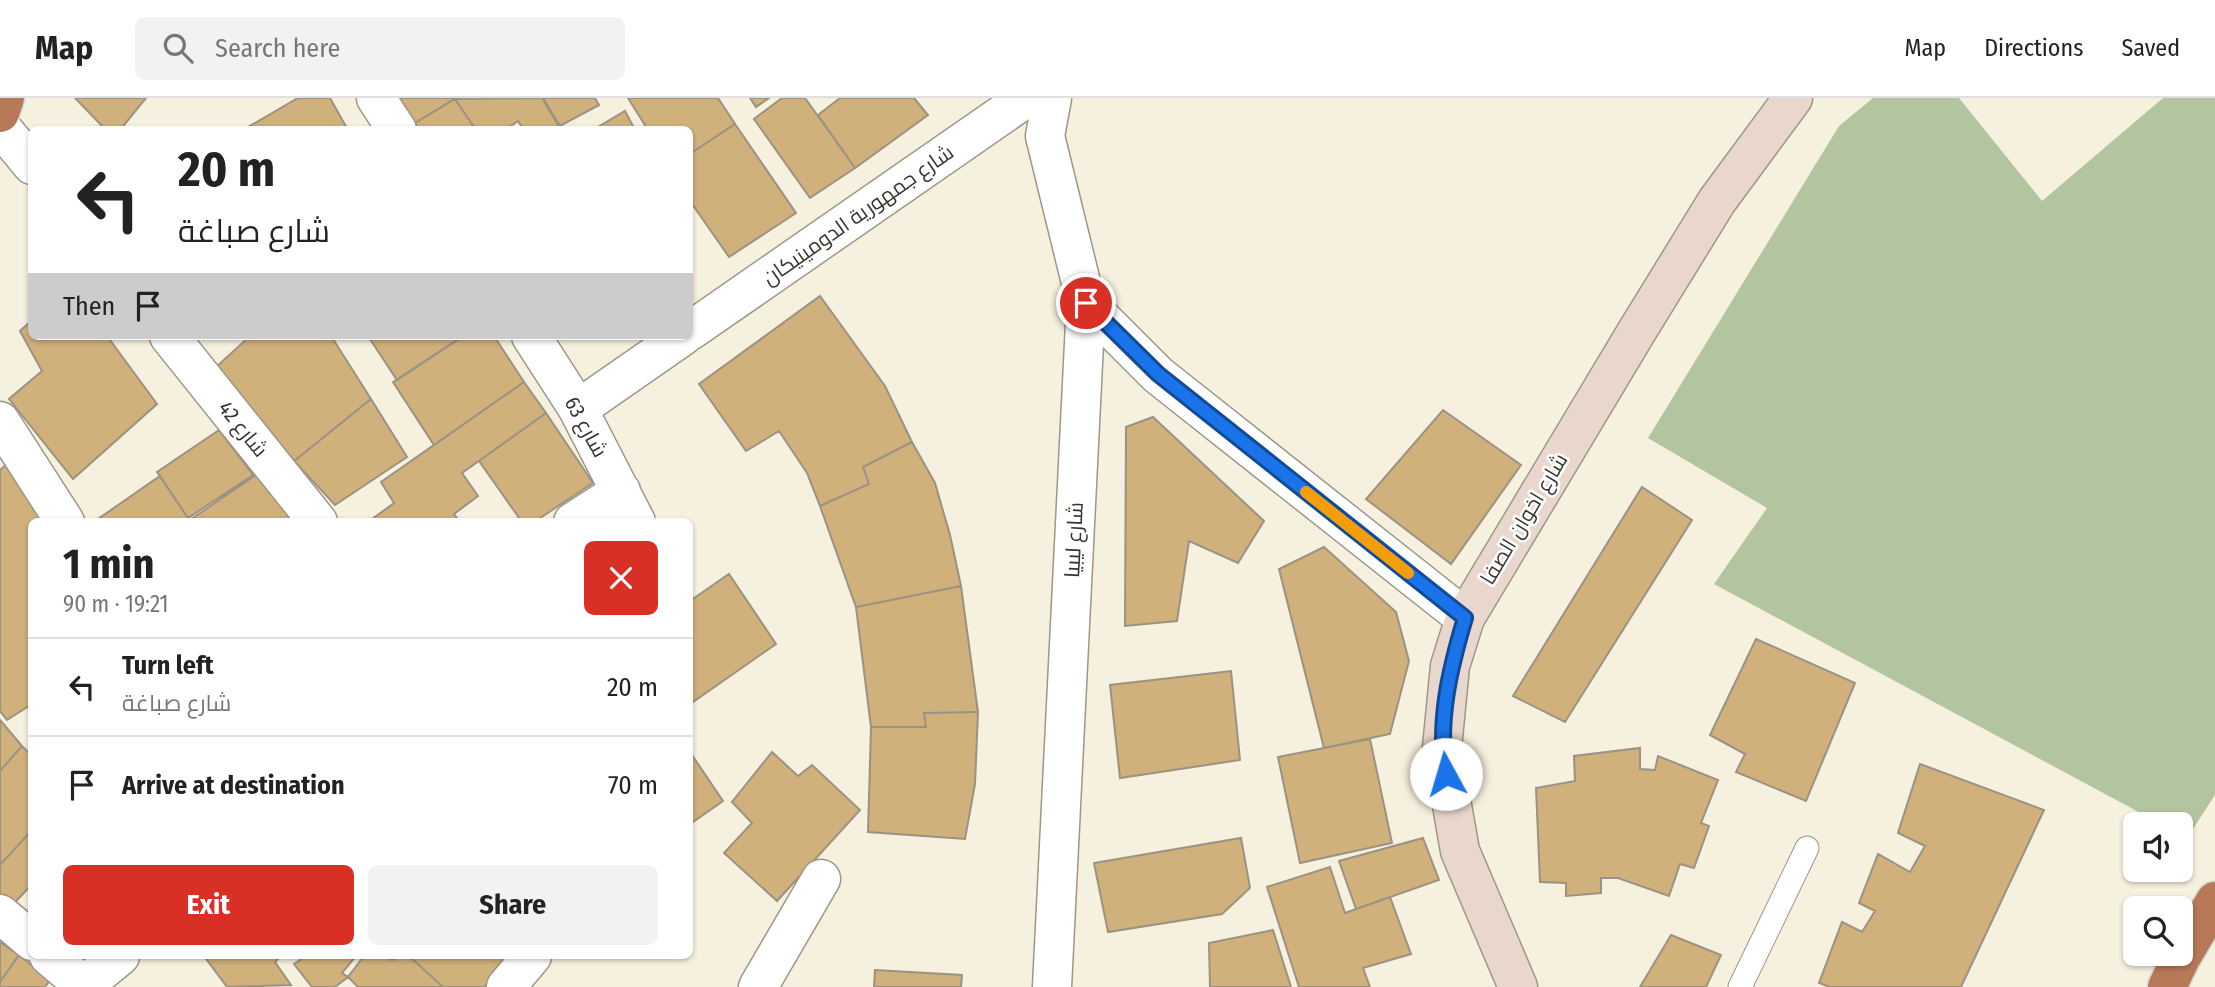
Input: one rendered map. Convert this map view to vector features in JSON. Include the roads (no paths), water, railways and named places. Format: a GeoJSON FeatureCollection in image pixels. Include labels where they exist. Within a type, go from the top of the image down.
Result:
{"type":"FeatureCollection","features":[{"type":"Feature","properties":{"kind":"highway"},"geometry":{"type":"LineString","coordinates":[[0,113],[5,98]]}},
{"type":"Feature","properties":{"kind":"highway"},"geometry":{"type":"LineString","coordinates":[[2156,987],[2174,973],[2215,901]]}},
{"type":"Feature","properties":{"kind":"street"},"geometry":{"type":"LineString","coordinates":[[376,98],[394,126]]}},
{"type":"Feature","properties":{"kind":"street","name":"شارع جمهورية الدومينيكان"},"geometry":{"type":"LineString","coordinates":[[693,329],[1026,98]]}},
{"type":"Feature","properties":{"kind":"street","name":"شارع ليبيا"},"geometry":{"type":"LineString","coordinates":[[1052,98],[1045,136],[1086,303],[1052,987]]}},
{"type":"Feature","properties":{"kind":"street","name":"شارع اخوان الصفا"},"geometry":{"type":"LineString","coordinates":[[1518,987],[1460,851],[1442,748],[1450,666],[1465,618],[1637,331],[1717,201],[1793,98]]}},
{"type":"Feature","properties":{"kind":"street"},"geometry":{"type":"LineString","coordinates":[[0,126],[28,160]]}},
{"type":"Feature","properties":{"kind":"street"},"geometry":{"type":"LineString","coordinates":[[1086,303],[1158,374],[1465,618]]}},
{"type":"Feature","properties":{"kind":"street","name":"شارع 42"},"geometry":{"type":"LineString","coordinates":[[172,340],[315,518]]}},
{"type":"Feature","properties":{"kind":"street","name":"شارع 63"},"geometry":{"type":"LineString","coordinates":[[534,340],[578,409],[629,506]]}},
{"type":"Feature","properties":{"kind":"street"},"geometry":{"type":"LineString","coordinates":[[578,409],[677,340]]}},
{"type":"Feature","properties":{"kind":"street"},"geometry":{"type":"LineString","coordinates":[[0,421],[62,518]]}},
{"type":"Feature","properties":{"kind":"street"},"geometry":{"type":"LineString","coordinates":[[587,518],[629,506]]}},
{"type":"Feature","properties":{"kind":"street"},"geometry":{"type":"LineString","coordinates":[[758,987],[821,879]]}},
{"type":"Feature","properties":{"kind":"street"},"geometry":{"type":"LineString","coordinates":[[0,914],[28,938]]}},
{"type":"Feature","properties":{"kind":"street"},"geometry":{"type":"LineString","coordinates":[[52,959],[83,986],[116,959]]}},
{"type":"Feature","properties":{"kind":"street"},"geometry":{"type":"LineString","coordinates":[[506,987],[529,959]]}},
{"type":"Feature","properties":{"kind":"lane"},"geometry":{"type":"LineString","coordinates":[[1740,987],[1807,848]]}}]}
